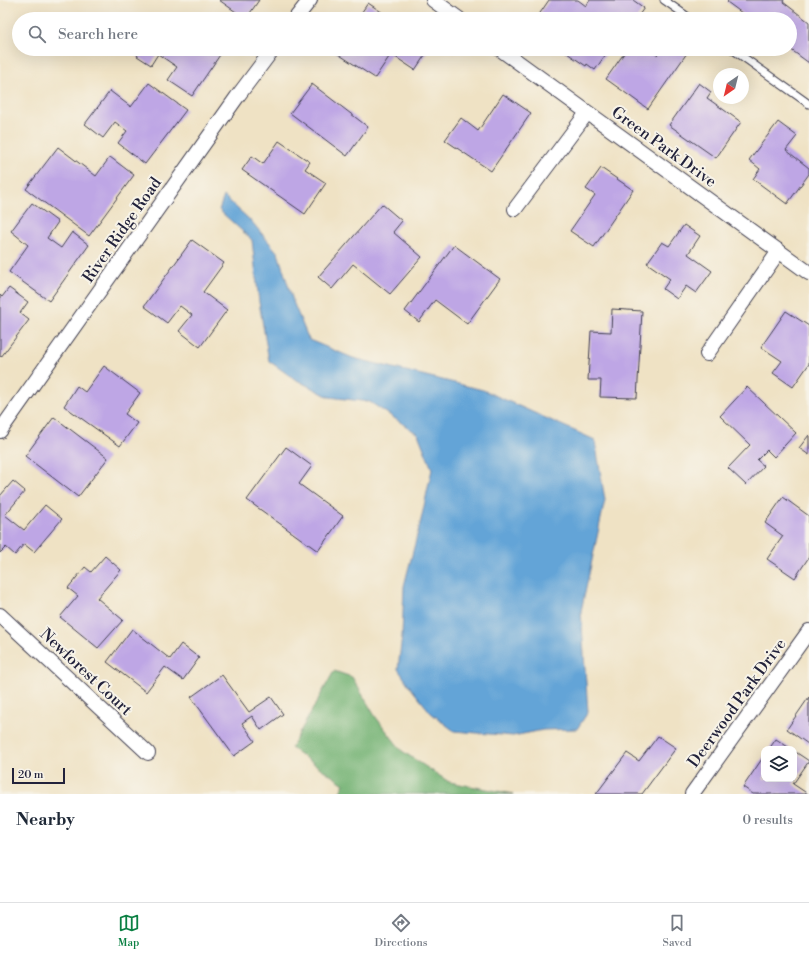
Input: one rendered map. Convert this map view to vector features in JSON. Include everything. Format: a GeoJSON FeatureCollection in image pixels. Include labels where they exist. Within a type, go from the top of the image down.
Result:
{"type":"FeatureCollection","features":[{"type":"Feature","properties":{"kind":"street"},"geometry":{"type":"LineString","coordinates":[[301,12],[310,0]]}},
{"type":"Feature","properties":{"kind":"street"},"geometry":{"type":"LineString","coordinates":[[433,0],[449,12]]}},
{"type":"Feature","properties":{"kind":"street","name":"River Ridge Road"},"geometry":{"type":"LineString","coordinates":[[0,431],[237,97],[268,56]]}},
{"type":"Feature","properties":{"kind":"street","name":"Green Park Drive"},"geometry":{"type":"LineString","coordinates":[[510,56],[809,273]]}},
{"type":"Feature","properties":{"kind":"street"},"geometry":{"type":"LineString","coordinates":[[515,209],[587,113]]}},
{"type":"Feature","properties":{"kind":"street"},"geometry":{"type":"LineString","coordinates":[[707,354],[779,251]]}},
{"type":"Feature","properties":{"kind":"street","name":"Newforest Court"},"geometry":{"type":"LineString","coordinates":[[0,615],[148,753]]}},
{"type":"Feature","properties":{"kind":"street","name":"Deerwood Park Drive"},"geometry":{"type":"LineString","coordinates":[[692,794],[809,631]]}},
{"type":"Feature","properties":{"kind":"lane"},"geometry":{"type":"LineString","coordinates":[[664,0],[681,12]]}},
{"type":"Feature","properties":{"kind":"lane"},"geometry":{"type":"LineString","coordinates":[[742,56],[809,104]]}},
{"type":"Feature","properties":{"kind":"green space"},"geometry":{"type":"Polygon","coordinates":[[[334,671],[352,677],[375,716],[402,751],[449,782],[513,794],[339,794],[344,784],[291,748],[334,671]]]}},
{"type":"Feature","properties":{"kind":"water"},"geometry":{"type":"Polygon","coordinates":[[[224,196],[252,222],[278,253],[294,304],[309,340],[353,358],[483,390],[595,440],[605,500],[581,611],[588,712],[577,729],[543,730],[513,736],[454,731],[431,713],[410,687],[398,669],[402,636],[404,586],[432,469],[418,434],[370,402],[329,397],[293,378],[269,361],[259,302],[252,240],[219,210],[224,196]]]}},
{"type":"Feature","properties":{"kind":"building"},"geometry":{"type":"Polygon","coordinates":[[[219,0],[259,0],[251,12],[236,12],[219,0]]]}},
{"type":"Feature","properties":{"kind":"building"},"geometry":{"type":"Polygon","coordinates":[[[549,0],[578,0],[586,6],[590,0],[633,0],[644,8],[641,12],[541,12],[549,0]]]}},
{"type":"Feature","properties":{"kind":"building"},"geometry":{"type":"Polygon","coordinates":[[[729,0],[784,0],[783,2],[796,12],[741,12],[727,2],[729,0]]]}},
{"type":"Feature","properties":{"kind":"building"},"geometry":{"type":"Polygon","coordinates":[[[368,3],[382,12],[362,12],[368,3]]]}},
{"type":"Feature","properties":{"kind":"building"},"geometry":{"type":"Polygon","coordinates":[[[797,13],[809,22],[809,63],[797,54],[797,13]]]}},
{"type":"Feature","properties":{"kind":"building"},"geometry":{"type":"Polygon","coordinates":[[[137,56],[157,56],[151,65],[137,56]]]}},
{"type":"Feature","properties":{"kind":"building"},"geometry":{"type":"Polygon","coordinates":[[[161,56],[219,56],[192,96],[168,80],[177,67],[161,56]]]}},
{"type":"Feature","properties":{"kind":"building"},"geometry":{"type":"Polygon","coordinates":[[[341,56],[390,56],[375,78],[341,56]]]}},
{"type":"Feature","properties":{"kind":"building"},"geometry":{"type":"Polygon","coordinates":[[[394,56],[424,56],[415,70],[394,56]]]}},
{"type":"Feature","properties":{"kind":"building"},"geometry":{"type":"Polygon","coordinates":[[[571,56],[605,56],[595,70],[587,64],[586,66],[571,56]]]}},
{"type":"Feature","properties":{"kind":"building"},"geometry":{"type":"Polygon","coordinates":[[[622,56],[685,56],[648,109],[606,79],[622,56]]]}},
{"type":"Feature","properties":{"kind":"building"},"geometry":{"type":"Polygon","coordinates":[[[149,83],[186,110],[145,164],[118,143],[127,131],[115,122],[103,138],[85,124],[110,91],[131,107],[149,83]]]}},
{"type":"Feature","properties":{"kind":"building"},"geometry":{"type":"Polygon","coordinates":[[[699,83],[711,92],[707,98],[713,102],[713,104],[716,104],[741,122],[716,158],[669,125],[699,83]]]}},
{"type":"Feature","properties":{"kind":"building"},"geometry":{"type":"Polygon","coordinates":[[[312,84],[368,127],[347,156],[290,113],[312,84]]]}},
{"type":"Feature","properties":{"kind":"building"},"geometry":{"type":"Polygon","coordinates":[[[503,94],[531,113],[491,171],[445,140],[461,118],[478,131],[503,94]]]}},
{"type":"Feature","properties":{"kind":"building"},"geometry":{"type":"Polygon","coordinates":[[[778,122],[797,136],[786,150],[809,168],[809,174],[787,204],[753,179],[760,169],[749,160],[778,122]]]}},
{"type":"Feature","properties":{"kind":"building"},"geometry":{"type":"Polygon","coordinates":[[[279,141],[310,162],[305,169],[326,183],[305,214],[242,170],[252,156],[263,164],[279,141]]]}},
{"type":"Feature","properties":{"kind":"building"},"geometry":{"type":"Polygon","coordinates":[[[58,147],[96,176],[110,157],[134,175],[89,236],[26,189],[58,147]]]}},
{"type":"Feature","properties":{"kind":"building"},"geometry":{"type":"Polygon","coordinates":[[[601,168],[633,190],[594,247],[570,231],[595,195],[586,189],[601,168]]]}},
{"type":"Feature","properties":{"kind":"building"},"geometry":{"type":"Polygon","coordinates":[[[32,203],[58,222],[47,238],[61,248],[72,232],[89,245],[49,301],[9,272],[28,245],[11,231],[32,203]]]}},
{"type":"Feature","properties":{"kind":"building"},"geometry":{"type":"Polygon","coordinates":[[[382,204],[402,221],[393,232],[422,257],[390,294],[353,264],[332,289],[318,277],[382,204]]]}},
{"type":"Feature","properties":{"kind":"building"},"geometry":{"type":"Polygon","coordinates":[[[684,225],[700,236],[688,254],[712,271],[696,293],[686,286],[677,299],[663,289],[670,279],[647,263],[662,242],[669,246],[684,225]]]}},
{"type":"Feature","properties":{"kind":"building"},"geometry":{"type":"Polygon","coordinates":[[[192,240],[224,263],[203,292],[227,310],[200,347],[179,331],[192,315],[180,306],[167,323],[144,306],[192,240]]]}},
{"type":"Feature","properties":{"kind":"building"},"geometry":{"type":"Polygon","coordinates":[[[454,245],[500,279],[467,324],[435,300],[419,322],[405,311],[454,245]]]}},
{"type":"Feature","properties":{"kind":"building"},"geometry":{"type":"Polygon","coordinates":[[[9,288],[28,302],[20,313],[29,320],[1,357],[0,295],[2,297],[9,288]]]}},
{"type":"Feature","properties":{"kind":"building"},"geometry":{"type":"Polygon","coordinates":[[[612,309],[642,311],[637,398],[600,397],[601,380],[588,380],[591,331],[611,332],[612,309]]]}},
{"type":"Feature","properties":{"kind":"building"},"geometry":{"type":"Polygon","coordinates":[[[786,311],[809,326],[809,364],[793,387],[773,373],[782,361],[761,347],[786,311]]]}},
{"type":"Feature","properties":{"kind":"building"},"geometry":{"type":"Polygon","coordinates":[[[104,366],[140,393],[125,414],[137,423],[120,446],[64,406],[77,386],[85,392],[104,366]]]}},
{"type":"Feature","properties":{"kind":"building"},"geometry":{"type":"Polygon","coordinates":[[[747,387],[796,433],[774,457],[767,450],[757,460],[764,466],[746,485],[728,468],[750,445],[720,416],[747,387]]]}},
{"type":"Feature","properties":{"kind":"building"},"geometry":{"type":"Polygon","coordinates":[[[54,417],[108,458],[78,497],[25,456],[54,417]]]}},
{"type":"Feature","properties":{"kind":"building"},"geometry":{"type":"Polygon","coordinates":[[[809,435],[809,455],[799,448],[809,435]]]}},
{"type":"Feature","properties":{"kind":"building"},"geometry":{"type":"Polygon","coordinates":[[[286,447],[312,466],[299,484],[343,516],[318,551],[247,500],[286,447]]]}},
{"type":"Feature","properties":{"kind":"building"},"geometry":{"type":"Polygon","coordinates":[[[13,481],[25,491],[5,515],[24,530],[45,505],[62,519],[34,552],[24,544],[15,555],[6,547],[0,553],[0,496],[13,481]]]}},
{"type":"Feature","properties":{"kind":"building"},"geometry":{"type":"Polygon","coordinates":[[[783,497],[809,516],[809,557],[795,578],[767,559],[783,536],[765,523],[783,497]]]}},
{"type":"Feature","properties":{"kind":"building"},"geometry":{"type":"Polygon","coordinates":[[[105,556],[121,570],[97,598],[123,620],[98,648],[60,617],[78,596],[68,588],[85,567],[91,572],[105,556]]]}},
{"type":"Feature","properties":{"kind":"building"},"geometry":{"type":"Polygon","coordinates":[[[132,629],[170,659],[181,644],[199,658],[183,680],[165,667],[146,692],[107,662],[132,629]]]}},
{"type":"Feature","properties":{"kind":"building"},"geometry":{"type":"Polygon","coordinates":[[[222,675],[249,712],[271,697],[283,714],[261,730],[252,716],[242,723],[255,741],[234,756],[191,697],[222,675]]]}},
{"type":"Feature","properties":{"kind":"building"},"geometry":{"type":"Polygon","coordinates":[[[809,697],[809,743],[808,744],[787,729],[809,697]]]}},
{"type":"Feature","properties":{"kind":"building"},"geometry":{"type":"Polygon","coordinates":[[[658,736],[676,748],[642,794],[596,794],[627,753],[639,761],[658,736]]]}},
{"type":"Feature","properties":{"kind":"building"},"geometry":{"type":"Polygon","coordinates":[[[776,739],[786,746],[771,746],[776,739]]]}},
{"type":"Feature","properties":{"kind":"building"},"geometry":{"type":"Polygon","coordinates":[[[797,753],[809,761],[797,778],[797,753]]]}},
{"type":"Feature","properties":{"kind":"building"},"geometry":{"type":"Polygon","coordinates":[[[761,760],[761,782],[794,782],[793,784],[808,794],[753,794],[743,787],[761,760]]]}}]}
